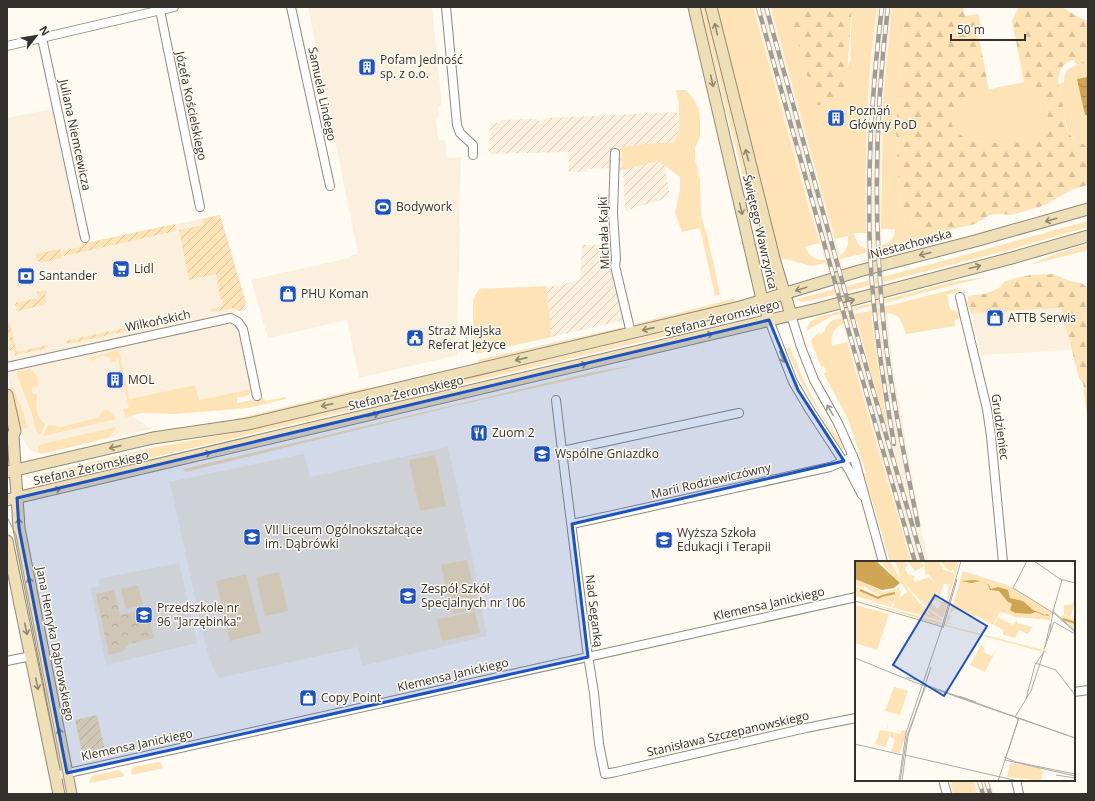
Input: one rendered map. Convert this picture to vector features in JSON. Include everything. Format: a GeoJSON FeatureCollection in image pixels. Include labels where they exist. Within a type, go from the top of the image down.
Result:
{"type":"FeatureCollection","features":[{"type":"Feature","properties":{"kind":"main road","name":"Świętego Wawrzyńca"},"geometry":{"type":"LineString","coordinates":[[694,7],[763,301],[769,320]]}},
{"type":"Feature","properties":{"kind":"main road","name":"Świętego Wawrzyńca"},"geometry":{"type":"LineString","coordinates":[[711,7],[775,262],[791,315]]}},
{"type":"Feature","properties":{"kind":"main road","name":"Niestachowska"},"geometry":{"type":"LineString","coordinates":[[740,308],[859,271],[1088,209]]}},
{"type":"Feature","properties":{"kind":"main road","name":"Stefana Żeromskiego"},"geometry":{"type":"LineString","coordinates":[[12,499],[791,315],[1012,258],[1088,236]]}},
{"type":"Feature","properties":{"kind":"main road","name":"Stefana Żeromskiego"},"geometry":{"type":"LineString","coordinates":[[11,471],[153,438],[248,424],[740,308]]}},
{"type":"Feature","properties":{"kind":"main road","name":"Jana Henryka Dąbrowskiego"},"geometry":{"type":"LineString","coordinates":[[7,394],[14,430],[11,471],[12,499],[71,794]]}},
{"type":"Feature","properties":{"kind":"main road"},"geometry":{"type":"LineString","coordinates":[[7,491],[12,499]]}},
{"type":"Feature","properties":{"kind":"main road","name":"Jana Henryka Dąbrowskiego"},"geometry":{"type":"LineString","coordinates":[[7,541],[59,794]]}},
{"type":"Feature","properties":{"kind":"street"},"geometry":{"type":"LineString","coordinates":[[7,46],[174,7]]}},
{"type":"Feature","properties":{"kind":"street","name":"Samuela Lindego"},"geometry":{"type":"LineString","coordinates":[[291,7],[330,186]]}},
{"type":"Feature","properties":{"kind":"street"},"geometry":{"type":"LineString","coordinates":[[446,7],[457,125],[460,133],[473,146],[473,155]]}},
{"type":"Feature","properties":{"kind":"street","name":"Józefa Kościelskiego"},"geometry":{"type":"LineString","coordinates":[[160,10],[200,207]]}},
{"type":"Feature","properties":{"kind":"street","name":"Juliana Niemcewicza"},"geometry":{"type":"LineString","coordinates":[[42,38],[85,238]]}},
{"type":"Feature","properties":{"kind":"street","name":"Michała Kajki"},"geometry":{"type":"LineString","coordinates":[[615,153],[613,213],[616,259],[615,266],[631,333]]}},
{"type":"Feature","properties":{"kind":"street","name":"Grudzieniec"},"geometry":{"type":"LineString","coordinates":[[960,297],[987,409],[992,443],[1003,561]]}},
{"type":"Feature","properties":{"kind":"street","name":"Świętego Wawrzyńca"},"geometry":{"type":"LineString","coordinates":[[791,315],[801,348],[814,380],[838,422],[853,456],[862,480],[884,561]]}},
{"type":"Feature","properties":{"kind":"street","name":"Wilkońskich"},"geometry":{"type":"LineString","coordinates":[[7,367],[231,318],[238,322],[243,329],[257,396]]}},
{"type":"Feature","properties":{"kind":"street","name":"Świętego Wawrzyńca"},"geometry":{"type":"LineString","coordinates":[[769,320],[780,352],[795,386],[850,470],[870,512]]}},
{"type":"Feature","properties":{"kind":"street","name":"Nad Seganką"},"geometry":{"type":"LineString","coordinates":[[556,400],[588,657],[594,693],[599,744],[605,774]]}},
{"type":"Feature","properties":{"kind":"street"},"geometry":{"type":"LineString","coordinates":[[562,451],[739,413]]}},
{"type":"Feature","properties":{"kind":"street","name":"Marii Rodziewiczówny"},"geometry":{"type":"LineString","coordinates":[[572,524],[824,468],[853,456]]}},
{"type":"Feature","properties":{"kind":"street","name":"Klemensa Janickiego"},"geometry":{"type":"LineString","coordinates":[[55,776],[855,597]]}},
{"type":"Feature","properties":{"kind":"street"},"geometry":{"type":"LineString","coordinates":[[7,661],[31,656]]}},
{"type":"Feature","properties":{"kind":"street"},"geometry":{"type":"LineString","coordinates":[[1075,692],[1088,691]]}},
{"type":"Feature","properties":{"kind":"street","name":"Stanisława Szczepanowskiego"},"geometry":{"type":"LineString","coordinates":[[605,774],[855,718]]}},
{"type":"Feature","properties":{"kind":"street"},"geometry":{"type":"LineString","coordinates":[[943,781],[947,794]]}},
{"type":"Feature","properties":{"kind":"street"},"geometry":{"type":"LineString","coordinates":[[1016,781],[1020,794]]}},
{"type":"Feature","properties":{"kind":"highlighted area"},"geometry":{"type":"Polygon","coordinates":[[[769,320],[798,390],[844,461],[572,524],[588,657],[67,773],[19,528],[17,498],[769,320]]]}},
{"type":"Feature","properties":{"kind":"shaded area"},"geometry":{"type":"Polygon","coordinates":[[[308,7],[432,7],[442,106],[438,107],[439,116],[436,120],[438,137],[439,140],[445,140],[447,158],[461,157],[457,339],[458,355],[359,378],[347,320],[268,338],[251,280],[349,258],[349,256],[358,254],[308,7]]]}},
{"type":"Feature","properties":{"kind":"shaded area"},"geometry":{"type":"Polygon","coordinates":[[[753,7],[771,7],[888,433],[871,315],[866,253],[865,186],[868,104],[877,7],[892,7],[883,104],[881,186],[882,249],[894,374],[922,532],[930,561],[911,561],[811,216],[753,7]]]}},
{"type":"Feature","properties":{"kind":"shaded area"},"geometry":{"type":"Polygon","coordinates":[[[52,109],[81,244],[220,215],[246,303],[243,310],[234,312],[251,389],[199,400],[195,385],[129,399],[132,415],[151,429],[41,454],[30,450],[23,440],[7,370],[7,118],[52,109]]]}},
{"type":"Feature","properties":{"kind":"shaded area"},"geometry":{"type":"Polygon","coordinates":[[[677,112],[680,148],[662,150],[670,197],[625,211],[623,171],[606,168],[588,169],[588,172],[569,172],[568,152],[489,154],[490,123],[499,123],[502,120],[536,119],[539,121],[547,118],[677,112]]]}},
{"type":"Feature","properties":{"kind":"shaded area"},"geometry":{"type":"Polygon","coordinates":[[[582,245],[612,245],[624,320],[552,337],[546,286],[559,286],[580,279],[582,245]]]}},
{"type":"Feature","properties":{"kind":"shaded area"},"geometry":{"type":"Polygon","coordinates":[[[1062,308],[1071,350],[981,355],[971,313],[1062,308]]]}},
{"type":"Feature","properties":{"kind":"shaded area"},"geometry":{"type":"Polygon","coordinates":[[[448,447],[472,556],[487,636],[362,666],[358,647],[219,678],[212,666],[204,639],[169,482],[304,454],[310,477],[448,447]]]}},
{"type":"Feature","properties":{"kind":"shaded area"},"geometry":{"type":"Polygon","coordinates":[[[19,537],[64,769],[59,764],[51,725],[45,714],[9,539],[19,537]]]}},
{"type":"Feature","properties":{"kind":"shaded area","name":"Przedszkole nr 96 \"Jarzębinka\""},"geometry":{"type":"Polygon","coordinates":[[[179,563],[197,643],[106,665],[91,588],[100,586],[98,579],[179,563]]]}},
{"type":"Feature","properties":{"kind":"shaded area"},"geometry":{"type":"Polygon","coordinates":[[[973,781],[990,781],[994,794],[978,794],[973,781]]]}},
{"type":"Feature","properties":{"kind":"green space"},"geometry":{"type":"Polygon","coordinates":[[[700,7],[705,7],[769,263],[765,264],[700,7]]]}},
{"type":"Feature","properties":{"kind":"green space"},"geometry":{"type":"Polygon","coordinates":[[[717,7],[753,7],[811,216],[820,243],[805,247],[808,253],[813,257],[825,260],[826,263],[811,266],[781,259],[717,7]]]}},
{"type":"Feature","properties":{"kind":"green space"},"geometry":{"type":"Polygon","coordinates":[[[771,7],[790,7],[842,85],[850,61],[852,7],[877,7],[868,92],[866,233],[854,233],[861,247],[866,249],[866,253],[840,259],[839,256],[847,248],[848,236],[835,239],[771,7]]]}},
{"type":"Feature","properties":{"kind":"green space"},"geometry":{"type":"Polygon","coordinates":[[[789,7],[852,7],[845,100],[817,105],[806,72],[789,7]]]}},
{"type":"Feature","properties":{"kind":"green space"},"geometry":{"type":"Polygon","coordinates":[[[892,7],[907,7],[904,21],[896,129],[900,209],[905,221],[917,225],[932,234],[882,249],[882,245],[890,241],[895,232],[895,229],[881,229],[883,103],[892,7]]]}},
{"type":"Feature","properties":{"kind":"green space"},"geometry":{"type":"Polygon","coordinates":[[[907,7],[963,7],[965,16],[978,14],[981,27],[977,28],[989,90],[966,100],[958,107],[950,118],[954,130],[965,138],[988,143],[1015,143],[1036,137],[1047,122],[1048,107],[1039,91],[1024,82],[1012,21],[1019,7],[1062,7],[1078,17],[1088,21],[1088,62],[1076,65],[1076,63],[1074,63],[1075,59],[1067,63],[1062,68],[1058,80],[1068,132],[1077,141],[1088,146],[1088,185],[1073,189],[1045,205],[1012,215],[990,215],[975,224],[932,234],[917,225],[905,221],[900,209],[896,129],[904,21],[907,7]]]}},
{"type":"Feature","properties":{"kind":"green space"},"geometry":{"type":"Polygon","coordinates":[[[1088,62],[1088,146],[1079,143],[1068,132],[1058,84],[1064,82],[1064,77],[1068,70],[1079,64],[1088,62]]]}},
{"type":"Feature","properties":{"kind":"green space"},"geometry":{"type":"Polygon","coordinates":[[[1024,82],[1039,91],[1048,107],[1047,122],[1036,137],[1015,143],[988,143],[965,138],[954,130],[950,118],[956,107],[962,101],[988,90],[1024,82]]]}},
{"type":"Feature","properties":{"kind":"green space"},"geometry":{"type":"Polygon","coordinates":[[[676,90],[686,90],[694,99],[699,109],[700,137],[695,148],[695,159],[700,180],[701,214],[720,295],[715,296],[700,228],[682,232],[675,213],[680,190],[680,177],[658,161],[623,170],[621,147],[673,143],[679,132],[679,105],[676,90]]]}},
{"type":"Feature","properties":{"kind":"green space"},"geometry":{"type":"Polygon","coordinates":[[[220,215],[246,303],[243,310],[239,311],[233,308],[213,312],[211,311],[211,309],[223,306],[222,299],[220,298],[216,274],[189,280],[179,230],[203,225],[202,219],[220,215]]]}},
{"type":"Feature","properties":{"kind":"green space"},"geometry":{"type":"Polygon","coordinates":[[[1088,221],[1088,227],[1009,250],[814,300],[802,302],[796,300],[943,261],[1088,221]]]}},
{"type":"Feature","properties":{"kind":"green space"},"geometry":{"type":"Polygon","coordinates":[[[175,224],[176,231],[64,256],[63,251],[81,247],[81,244],[175,224]]]}},
{"type":"Feature","properties":{"kind":"green space"},"geometry":{"type":"Polygon","coordinates":[[[1088,244],[1088,250],[1030,265],[1052,255],[1088,244]]]}},
{"type":"Feature","properties":{"kind":"green space"},"geometry":{"type":"Polygon","coordinates":[[[60,249],[62,258],[40,263],[37,261],[36,254],[60,249]]]}},
{"type":"Feature","properties":{"kind":"green space"},"geometry":{"type":"Polygon","coordinates":[[[1053,274],[1070,281],[1081,283],[1088,288],[1088,426],[1083,383],[1079,378],[1061,308],[971,313],[967,304],[968,297],[985,294],[999,288],[1004,282],[1012,279],[1030,275],[1053,274]]]}},
{"type":"Feature","properties":{"kind":"green space"},"geometry":{"type":"Polygon","coordinates":[[[986,277],[832,316],[806,331],[810,322],[818,317],[956,281],[986,277]]]}},
{"type":"Feature","properties":{"kind":"green space"},"geometry":{"type":"Polygon","coordinates":[[[546,286],[552,337],[476,354],[473,345],[473,299],[479,289],[546,286]]]}},
{"type":"Feature","properties":{"kind":"green space"},"geometry":{"type":"Polygon","coordinates":[[[958,288],[959,291],[947,295],[950,309],[960,314],[961,318],[954,321],[955,326],[906,334],[901,321],[895,315],[879,314],[871,316],[889,438],[857,320],[838,327],[833,334],[832,346],[847,342],[911,561],[890,561],[864,474],[866,473],[848,419],[824,374],[826,372],[824,366],[821,367],[812,344],[811,340],[818,333],[821,334],[825,331],[825,328],[833,320],[958,288]]]}},
{"type":"Feature","properties":{"kind":"green space"},"geometry":{"type":"Polygon","coordinates":[[[46,290],[47,293],[45,294],[47,302],[44,303],[44,305],[17,311],[15,303],[38,298],[37,292],[46,290]]]}},
{"type":"Feature","properties":{"kind":"green space"},"geometry":{"type":"Polygon","coordinates":[[[733,299],[737,302],[638,326],[635,324],[733,299]]]}},
{"type":"Feature","properties":{"kind":"green space"},"geometry":{"type":"Polygon","coordinates":[[[194,313],[191,317],[68,344],[65,341],[194,313]]]}},
{"type":"Feature","properties":{"kind":"green space"},"geometry":{"type":"Polygon","coordinates":[[[741,314],[742,318],[44,483],[42,474],[155,447],[249,430],[741,314]]]}},
{"type":"Feature","properties":{"kind":"green space"},"geometry":{"type":"Polygon","coordinates":[[[10,323],[17,352],[48,345],[45,349],[11,356],[15,355],[14,350],[10,351],[8,345],[11,344],[7,324],[10,323]]]}},
{"type":"Feature","properties":{"kind":"green space"},"geometry":{"type":"Polygon","coordinates":[[[624,327],[621,329],[479,363],[477,360],[624,327]]]}},
{"type":"Feature","properties":{"kind":"green space"},"geometry":{"type":"Polygon","coordinates":[[[790,347],[811,395],[821,413],[840,440],[843,451],[804,388],[786,348],[790,347]]]}},
{"type":"Feature","properties":{"kind":"green space"},"geometry":{"type":"Polygon","coordinates":[[[119,350],[129,399],[195,385],[199,400],[251,389],[248,395],[244,397],[237,397],[237,403],[264,398],[265,401],[285,397],[286,399],[248,408],[175,414],[142,413],[126,417],[123,409],[129,408],[118,358],[116,361],[112,362],[105,356],[92,361],[89,358],[119,350]]]}},
{"type":"Feature","properties":{"kind":"green space"},"geometry":{"type":"Polygon","coordinates":[[[636,365],[459,405],[186,472],[183,469],[593,372],[636,365]]]}},
{"type":"Feature","properties":{"kind":"green space"},"geometry":{"type":"Polygon","coordinates":[[[29,369],[33,371],[37,378],[38,377],[38,387],[33,386],[32,393],[37,395],[36,407],[39,418],[45,424],[40,435],[36,431],[31,411],[16,373],[29,369]]]}},
{"type":"Feature","properties":{"kind":"green space"},"geometry":{"type":"Polygon","coordinates":[[[9,378],[24,414],[27,428],[21,429],[9,378]]]}},
{"type":"Feature","properties":{"kind":"green space"},"geometry":{"type":"Polygon","coordinates":[[[369,387],[368,390],[242,419],[235,419],[369,387]]]}},
{"type":"Feature","properties":{"kind":"green space"},"geometry":{"type":"Polygon","coordinates":[[[105,410],[110,412],[116,419],[43,436],[48,425],[61,427],[98,418],[105,410]]]}},
{"type":"Feature","properties":{"kind":"green space"},"geometry":{"type":"Polygon","coordinates":[[[116,427],[113,433],[107,438],[46,453],[38,453],[38,447],[42,444],[116,427]]]}},
{"type":"Feature","properties":{"kind":"green space"},"geometry":{"type":"Polygon","coordinates":[[[435,455],[446,506],[420,511],[409,460],[435,455]]]}},
{"type":"Feature","properties":{"kind":"green space"},"geometry":{"type":"Polygon","coordinates":[[[467,560],[478,609],[452,614],[441,565],[467,560]]]}},
{"type":"Feature","properties":{"kind":"green space"},"geometry":{"type":"Polygon","coordinates":[[[279,572],[288,611],[265,616],[256,577],[279,572]]]}},
{"type":"Feature","properties":{"kind":"green space"},"geometry":{"type":"Polygon","coordinates":[[[246,574],[261,633],[230,641],[216,581],[246,574]]]}},
{"type":"Feature","properties":{"kind":"green space"},"geometry":{"type":"Polygon","coordinates":[[[138,585],[143,605],[126,609],[121,589],[138,585]]]}},
{"type":"Feature","properties":{"kind":"green space"},"geometry":{"type":"Polygon","coordinates":[[[114,590],[120,615],[147,609],[154,638],[129,644],[122,652],[109,655],[96,594],[114,590]]]}},
{"type":"Feature","properties":{"kind":"green space"},"geometry":{"type":"Polygon","coordinates":[[[475,612],[480,633],[442,641],[437,619],[475,612]]]}},
{"type":"Feature","properties":{"kind":"green space"},"geometry":{"type":"Polygon","coordinates":[[[97,715],[105,751],[102,756],[88,759],[83,756],[75,720],[97,715]]]}},
{"type":"Feature","properties":{"kind":"green space"},"geometry":{"type":"Polygon","coordinates":[[[158,762],[161,763],[163,768],[132,775],[131,771],[133,767],[158,762]]]}},
{"type":"Feature","properties":{"kind":"green space"},"geometry":{"type":"Polygon","coordinates":[[[119,770],[125,776],[90,783],[89,781],[92,776],[119,770]]]}},
{"type":"Feature","properties":{"kind":"green space"},"geometry":{"type":"Polygon","coordinates":[[[950,781],[973,781],[977,794],[953,794],[950,781]]]}},
{"type":"Feature","properties":{"kind":"water"},"geometry":{"type":"Polygon","coordinates":[[[1088,77],[1088,115],[1085,115],[1077,79],[1088,77]]]}},
{"type":"Feature","properties":{"kind":"tram line"},"geometry":{"type":"LineString","coordinates":[[7,517],[16,535],[67,794]]}},
{"type":"Feature","properties":{"kind":"railway"},"geometry":{"type":"LineString","coordinates":[[758,7],[915,561]]}},
{"type":"Feature","properties":{"kind":"railway"},"geometry":{"type":"LineString","coordinates":[[766,7],[859,342],[923,561]]}},
{"type":"Feature","properties":{"kind":"railway"},"geometry":{"type":"LineString","coordinates":[[882,7],[875,68],[871,129],[869,221],[873,300],[894,444]]}},
{"type":"Feature","properties":{"kind":"railway"},"geometry":{"type":"LineString","coordinates":[[888,7],[880,87],[878,127],[877,207],[880,288],[890,377],[918,525]]}},
{"type":"Feature","properties":{"kind":"railway"},"geometry":{"type":"LineString","coordinates":[[979,781],[983,794]]}},
{"type":"Feature","properties":{"kind":"railway"},"geometry":{"type":"LineString","coordinates":[[986,781],[990,794]]}},
{"type":"Feature","properties":{"kind":"place","name":"Pofam Jedność sp. z o.o."},"geometry":{"type":"Point","coordinates":[367,67]}},
{"type":"Feature","properties":{"kind":"place","name":"Poznań Główny PoD"},"geometry":{"type":"Point","coordinates":[836,118]}},
{"type":"Feature","properties":{"kind":"place","name":"Bodywork"},"geometry":{"type":"Point","coordinates":[383,207]}},
{"type":"Feature","properties":{"kind":"place","name":"Lidl"},"geometry":{"type":"Point","coordinates":[121,269]}},
{"type":"Feature","properties":{"kind":"place","name":"Santander"},"geometry":{"type":"Point","coordinates":[26,276]}},
{"type":"Feature","properties":{"kind":"place","name":"PHU Koman"},"geometry":{"type":"Point","coordinates":[288,294]}},
{"type":"Feature","properties":{"kind":"place","name":"ATTB Serwis"},"geometry":{"type":"Point","coordinates":[995,318]}},
{"type":"Feature","properties":{"kind":"place","name":"Straż Miejska Referat Jeżyce"},"geometry":{"type":"Point","coordinates":[415,338]}},
{"type":"Feature","properties":{"kind":"place","name":"MOL"},"geometry":{"type":"Point","coordinates":[115,380]}},
{"type":"Feature","properties":{"kind":"place","name":"Zuom 2"},"geometry":{"type":"Point","coordinates":[479,433]}},
{"type":"Feature","properties":{"kind":"place","name":"Wspólne Gniazdko"},"geometry":{"type":"Point","coordinates":[542,454]}},
{"type":"Feature","properties":{"kind":"place","name":"VII Liceum Ogólnokształcące im. Dąbrówki"},"geometry":{"type":"Point","coordinates":[252,537]}},
{"type":"Feature","properties":{"kind":"place","name":"Wyższa Szkoła Edukacji i Terapii"},"geometry":{"type":"Point","coordinates":[664,540]}},
{"type":"Feature","properties":{"kind":"place","name":"Zespół Szkół Specjalnych nr 106"},"geometry":{"type":"Point","coordinates":[408,596]}},
{"type":"Feature","properties":{"kind":"place","name":"Przedszkole nr 96 \"Jarzębinka\""},"geometry":{"type":"Point","coordinates":[144,615]}},
{"type":"Feature","properties":{"kind":"place","name":"Copy Point"},"geometry":{"type":"Point","coordinates":[308,698]}}]}
